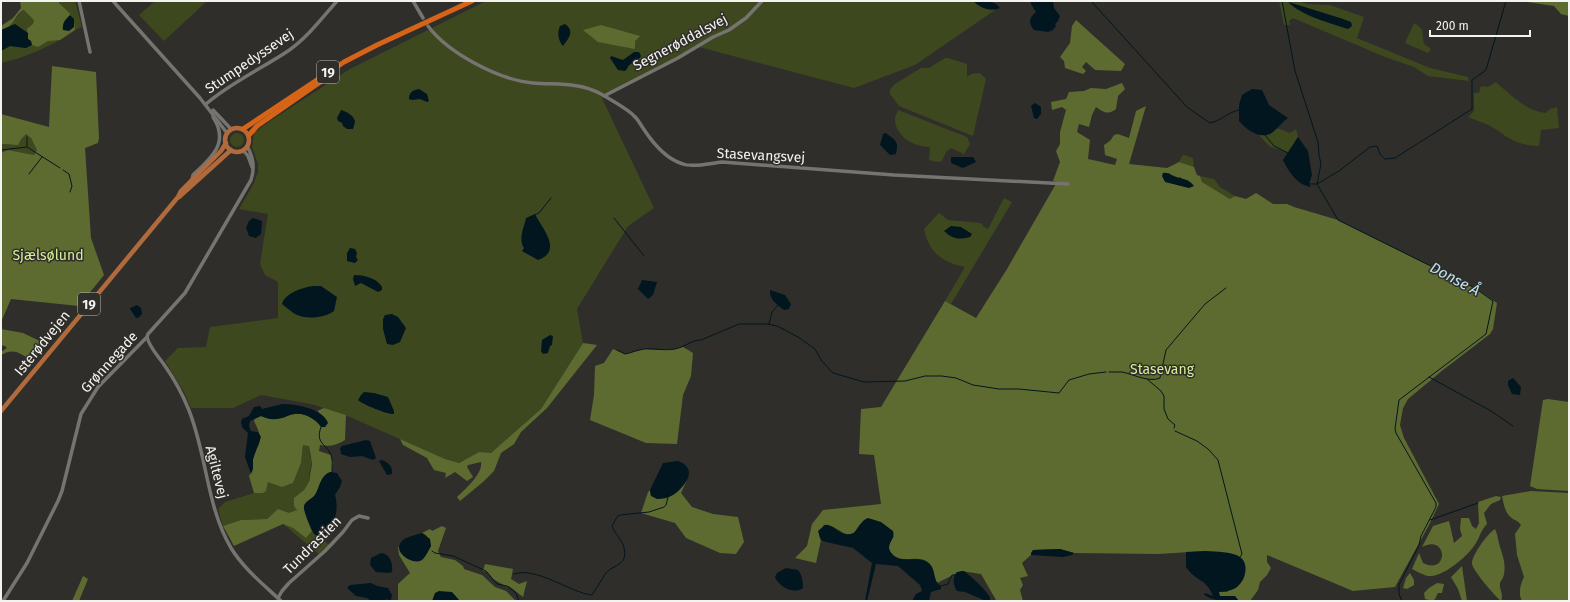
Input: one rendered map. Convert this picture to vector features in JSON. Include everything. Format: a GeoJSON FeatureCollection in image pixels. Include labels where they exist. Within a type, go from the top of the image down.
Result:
{"type":"FeatureCollection","features":[{"type":"Feature","properties":{"kind":"highway","name":"19"},"geometry":{"type":"LineString","coordinates":[[243,129],[344,62],[383,42],[472,1]]}},
{"type":"Feature","properties":{"kind":"highway","name":"19"},"geometry":{"type":"LineString","coordinates":[[248,135],[257,126],[319,82],[383,42]]}},
{"type":"Feature","properties":{"kind":"main road"},"geometry":{"type":"LineString","coordinates":[[236,127],[243,129],[248,135],[249,140],[247,146],[243,150],[236,152],[231,150],[225,139],[229,131],[236,127]]}},
{"type":"Feature","properties":{"kind":"main road","name":"Isterødvejen"},"geometry":{"type":"LineString","coordinates":[[178,198],[181,191],[221,151],[226,143]]}},
{"type":"Feature","properties":{"kind":"main road","name":"Isterødvejen"},"geometry":{"type":"LineString","coordinates":[[1,411],[178,198],[231,150]]}},
{"type":"Feature","properties":{"kind":"street"},"geometry":{"type":"LineString","coordinates":[[79,1],[90,52]]}},
{"type":"Feature","properties":{"kind":"street"},"geometry":{"type":"LineString","coordinates":[[113,1],[229,131]]}},
{"type":"Feature","properties":{"kind":"street","name":"Stumpedyssevej"},"geometry":{"type":"LineString","coordinates":[[207,106],[222,92],[290,50],[337,1]]}},
{"type":"Feature","properties":{"kind":"street"},"geometry":{"type":"LineString","coordinates":[[413,1],[423,18]]}},
{"type":"Feature","properties":{"kind":"street","name":"Segnerøddalsvej"},"geometry":{"type":"LineString","coordinates":[[604,96],[678,58],[713,37],[729,30],[746,18],[762,1]]}},
{"type":"Feature","properties":{"kind":"street","name":"Stasevangsvej"},"geometry":{"type":"LineString","coordinates":[[428,26],[435,36],[458,54],[505,76],[531,83],[580,86],[604,96],[632,113],[655,145],[670,158],[683,165],[694,166],[722,162],[902,176],[1068,184]]}},
{"type":"Feature","properties":{"kind":"street"},"geometry":{"type":"LineString","coordinates":[[192,179],[193,175],[212,156],[219,144],[219,129],[207,106]]}},
{"type":"Feature","properties":{"kind":"street","name":"Grønnegade"},"geometry":{"type":"LineString","coordinates":[[3,601],[27,563],[35,543],[58,501],[62,491],[81,414],[98,387],[147,337],[148,334],[185,293],[247,188],[252,175],[253,160],[247,146]]}},
{"type":"Feature","properties":{"kind":"street"},"geometry":{"type":"LineString","coordinates":[[243,150],[250,161],[252,175]]}},
{"type":"Feature","properties":{"kind":"street","name":"Agiltevej"},"geometry":{"type":"LineString","coordinates":[[147,337],[178,388],[188,408],[193,421],[214,505],[224,534],[245,567],[279,600]]}},
{"type":"Feature","properties":{"kind":"street","name":"Tundrastien"},"geometry":{"type":"LineString","coordinates":[[279,600],[286,587],[325,551],[352,520],[359,516],[368,518]]}},
{"type":"Feature","properties":{"kind":"green space"},"geometry":{"type":"Polygon","coordinates":[[[20,1],[59,1],[59,3],[73,18],[75,30],[60,40],[48,41],[38,47],[32,45],[31,41],[28,39],[27,29],[33,24],[34,20],[24,10],[9,27],[1,30],[1,26],[13,18],[21,8],[20,1]]]}},
{"type":"Feature","properties":{"kind":"green space"},"geometry":{"type":"Polygon","coordinates":[[[59,1],[75,1],[82,27],[75,30],[73,18],[59,3],[59,1]]]}},
{"type":"Feature","properties":{"kind":"green space"},"geometry":{"type":"Polygon","coordinates":[[[155,1],[207,1],[164,41],[139,15],[155,1]]]}},
{"type":"Feature","properties":{"kind":"green space"},"geometry":{"type":"Polygon","coordinates":[[[486,1],[973,1],[982,7],[995,10],[915,65],[854,88],[699,47],[601,96],[654,208],[628,226],[577,309],[583,343],[541,409],[491,453],[479,452],[459,463],[445,459],[343,414],[311,404],[261,395],[233,408],[191,408],[184,392],[165,361],[178,348],[206,347],[210,327],[278,318],[278,282],[265,275],[260,264],[268,214],[239,209],[253,185],[258,172],[258,164],[252,147],[254,133],[350,69],[486,1]]]}},
{"type":"Feature","properties":{"kind":"green space"},"geometry":{"type":"Polygon","coordinates":[[[1279,1],[1297,1],[1308,4],[1330,5],[1364,17],[1357,38],[1430,68],[1468,77],[1469,81],[1428,76],[1414,67],[1385,57],[1293,18],[1289,21],[1290,25],[1284,25],[1279,1]],[[1289,2],[1304,13],[1348,29],[1343,19],[1289,2]]]}},
{"type":"Feature","properties":{"kind":"green space"},"geometry":{"type":"Polygon","coordinates":[[[1521,1],[1569,1],[1569,16],[1561,14],[1554,6],[1521,1]]]}},
{"type":"Feature","properties":{"kind":"green space"},"geometry":{"type":"Polygon","coordinates":[[[27,9],[69,34],[36,52],[1,63],[1,51],[10,46],[26,48],[15,25],[11,25],[21,12],[27,9]]]}},
{"type":"Feature","properties":{"kind":"green space"},"geometry":{"type":"Polygon","coordinates":[[[1076,20],[1125,64],[1121,71],[1095,70],[1086,62],[1082,67],[1086,71],[1083,74],[1065,68],[1064,61],[1060,57],[1070,43],[1072,26],[1076,20]]]}},
{"type":"Feature","properties":{"kind":"green space"},"geometry":{"type":"Polygon","coordinates":[[[1414,23],[1422,30],[1424,44],[1431,49],[1428,53],[1405,43],[1414,23]]]}},
{"type":"Feature","properties":{"kind":"green space"},"geometry":{"type":"Polygon","coordinates":[[[601,25],[640,36],[635,41],[635,49],[598,42],[583,30],[601,25]]]}},
{"type":"Feature","properties":{"kind":"green space"},"geometry":{"type":"Polygon","coordinates":[[[945,58],[967,64],[967,77],[971,74],[980,73],[986,79],[973,136],[899,106],[890,94],[890,89],[895,84],[921,68],[929,68],[945,58]]]}},
{"type":"Feature","properties":{"kind":"green space","name":"Sjælsølund"},"geometry":{"type":"Polygon","coordinates":[[[52,66],[96,72],[99,138],[98,143],[85,148],[91,238],[104,275],[79,306],[11,299],[1,322],[1,153],[8,150],[34,155],[37,150],[31,138],[26,134],[18,145],[1,144],[1,114],[49,127],[52,66]]]}},
{"type":"Feature","properties":{"kind":"green space"},"geometry":{"type":"Polygon","coordinates":[[[1496,82],[1519,102],[1539,112],[1546,113],[1550,109],[1557,107],[1559,128],[1541,130],[1539,146],[1526,145],[1516,142],[1494,128],[1468,117],[1474,111],[1474,93],[1479,93],[1481,86],[1488,87],[1496,82]]]}},
{"type":"Feature","properties":{"kind":"green space","name":"Stasevang"},"geometry":{"type":"Polygon","coordinates":[[[1122,83],[1125,89],[1118,96],[1116,109],[1111,112],[1106,112],[1101,111],[1096,107],[1089,127],[1079,124],[1077,132],[1090,140],[1088,159],[1115,165],[1117,159],[1105,155],[1104,145],[1110,141],[1114,135],[1118,134],[1129,138],[1136,111],[1146,106],[1129,164],[1167,168],[1179,162],[1194,167],[1202,182],[1230,199],[1235,196],[1246,199],[1256,193],[1273,204],[1287,204],[1338,220],[1475,288],[1497,303],[1493,329],[1490,334],[1408,399],[1403,408],[1400,425],[1404,438],[1439,504],[1395,587],[1353,591],[1267,555],[1267,562],[1271,568],[1260,582],[1258,590],[1250,601],[1239,601],[1235,597],[1219,596],[1219,592],[1228,592],[1206,551],[1158,554],[1074,553],[1060,549],[1033,550],[1031,555],[1022,563],[1028,576],[1020,578],[1023,585],[1020,590],[1023,601],[996,600],[981,574],[961,571],[937,583],[929,563],[920,559],[900,559],[891,553],[889,546],[894,536],[860,524],[854,533],[847,535],[831,526],[823,526],[819,536],[821,540],[816,563],[795,558],[807,546],[812,524],[823,510],[881,504],[874,455],[859,454],[861,409],[881,407],[945,301],[976,318],[1007,269],[1057,182],[1053,181],[1060,162],[1056,151],[1060,144],[1060,132],[1066,110],[1062,107],[1052,110],[1051,102],[1066,99],[1069,92],[1084,91],[1091,88],[1106,89],[1122,83]],[[1168,173],[1169,182],[1189,188],[1180,177],[1178,178],[1168,173]]]}},
{"type":"Feature","properties":{"kind":"green space"},"geometry":{"type":"Polygon","coordinates":[[[898,110],[967,137],[970,144],[964,154],[951,148],[946,152],[942,161],[937,162],[929,160],[929,147],[912,143],[898,131],[895,119],[898,110]]]}},
{"type":"Feature","properties":{"kind":"green space"},"geometry":{"type":"Polygon","coordinates":[[[1277,128],[1290,133],[1296,129],[1298,137],[1288,152],[1270,147],[1259,135],[1271,133],[1277,128]]]}},
{"type":"Feature","properties":{"kind":"green space"},"geometry":{"type":"Polygon","coordinates":[[[237,133],[242,135],[244,140],[242,145],[237,147],[232,145],[230,140],[232,135],[237,133]]]}},
{"type":"Feature","properties":{"kind":"green space"},"geometry":{"type":"Polygon","coordinates":[[[26,134],[31,138],[37,150],[34,155],[8,150],[1,153],[1,144],[11,145],[26,134]]]}},
{"type":"Feature","properties":{"kind":"green space"},"geometry":{"type":"Polygon","coordinates":[[[1184,155],[1193,158],[1194,167],[1179,162],[1184,155]]]}},
{"type":"Feature","properties":{"kind":"green space"},"geometry":{"type":"Polygon","coordinates":[[[1200,176],[1214,179],[1220,187],[1235,196],[1230,199],[1202,182],[1200,176]]]}},
{"type":"Feature","properties":{"kind":"green space"},"geometry":{"type":"Polygon","coordinates":[[[1004,198],[1012,202],[951,304],[945,301],[965,267],[943,259],[938,255],[929,244],[924,229],[939,213],[948,220],[981,223],[988,229],[1004,198]]]}},
{"type":"Feature","properties":{"kind":"green space"},"geometry":{"type":"Polygon","coordinates":[[[1,329],[23,333],[44,343],[33,362],[18,352],[10,352],[1,355],[1,352],[7,348],[1,345],[1,329]]]}},
{"type":"Feature","properties":{"kind":"green space"},"geometry":{"type":"Polygon","coordinates":[[[583,343],[597,345],[547,408],[521,432],[514,444],[501,453],[494,471],[460,501],[457,497],[469,486],[476,476],[481,467],[481,462],[468,465],[467,467],[473,477],[467,481],[455,472],[445,478],[446,473],[434,470],[427,458],[403,445],[400,439],[445,459],[459,463],[479,452],[491,453],[541,409],[583,343]]]}},
{"type":"Feature","properties":{"kind":"green space"},"geometry":{"type":"Polygon","coordinates":[[[683,347],[693,353],[691,376],[683,395],[677,444],[646,443],[590,420],[594,395],[595,366],[604,363],[613,349],[625,354],[644,349],[657,350],[683,347]]]}},
{"type":"Feature","properties":{"kind":"green space"},"geometry":{"type":"Polygon","coordinates":[[[1548,399],[1569,402],[1569,491],[1537,489],[1530,486],[1543,400],[1548,399]]]}},
{"type":"Feature","properties":{"kind":"green space"},"geometry":{"type":"Polygon","coordinates":[[[324,408],[346,415],[345,440],[333,445],[320,445],[319,451],[331,455],[333,463],[332,472],[328,473],[322,479],[314,496],[304,505],[307,519],[312,531],[306,538],[293,528],[283,524],[234,546],[223,526],[241,520],[267,519],[278,509],[289,513],[297,510],[294,506],[294,498],[304,490],[310,480],[312,463],[309,446],[303,445],[301,463],[293,483],[282,487],[268,482],[266,491],[263,493],[254,493],[249,476],[251,473],[254,454],[259,445],[260,439],[259,432],[254,421],[255,418],[261,416],[276,419],[291,414],[302,414],[318,422],[319,412],[317,411],[324,408]]]}},
{"type":"Feature","properties":{"kind":"green space"},"geometry":{"type":"Polygon","coordinates":[[[303,445],[309,445],[310,457],[312,461],[309,475],[310,480],[304,490],[294,498],[297,510],[289,514],[278,509],[267,519],[241,520],[223,526],[218,509],[225,502],[254,493],[263,493],[266,491],[268,481],[282,487],[293,483],[301,463],[303,445]]]}},
{"type":"Feature","properties":{"kind":"green space"},"geometry":{"type":"Polygon","coordinates":[[[687,480],[681,493],[692,507],[713,514],[738,517],[744,542],[736,554],[720,553],[686,538],[675,523],[641,513],[650,490],[651,496],[673,495],[687,480]]]}},
{"type":"Feature","properties":{"kind":"green space"},"geometry":{"type":"Polygon","coordinates":[[[1531,491],[1569,493],[1569,601],[1522,601],[1520,589],[1524,577],[1517,555],[1515,534],[1521,525],[1508,515],[1502,496],[1531,491]]]}},
{"type":"Feature","properties":{"kind":"green space"},"geometry":{"type":"Polygon","coordinates":[[[1496,496],[1501,497],[1500,500],[1491,504],[1484,513],[1487,524],[1473,548],[1463,558],[1451,568],[1432,576],[1425,575],[1412,569],[1419,553],[1423,563],[1431,565],[1437,564],[1441,560],[1441,549],[1437,545],[1431,544],[1422,547],[1433,526],[1449,521],[1454,543],[1462,536],[1460,529],[1461,518],[1469,518],[1472,526],[1476,529],[1479,523],[1478,502],[1496,496]]]}},
{"type":"Feature","properties":{"kind":"green space"},"geometry":{"type":"Polygon","coordinates":[[[283,524],[293,528],[306,538],[312,531],[329,545],[319,554],[283,524]]]}},
{"type":"Feature","properties":{"kind":"green space"},"geometry":{"type":"Polygon","coordinates":[[[442,526],[446,528],[438,551],[441,557],[455,560],[463,566],[464,569],[482,575],[495,587],[506,591],[516,601],[398,601],[398,584],[410,573],[399,555],[399,546],[400,551],[419,561],[423,559],[431,546],[426,535],[422,533],[430,529],[432,531],[442,526]]]}},
{"type":"Feature","properties":{"kind":"green space"},"geometry":{"type":"Polygon","coordinates":[[[1495,529],[1503,557],[1505,571],[1500,583],[1502,596],[1501,601],[1480,578],[1472,564],[1472,560],[1480,545],[1495,529]]]}},
{"type":"Feature","properties":{"kind":"green space"},"geometry":{"type":"Polygon","coordinates":[[[485,564],[513,569],[511,579],[519,584],[527,581],[523,597],[509,586],[507,587],[493,579],[487,572],[483,571],[485,564]]]}},
{"type":"Feature","properties":{"kind":"green space"},"geometry":{"type":"Polygon","coordinates":[[[1462,566],[1467,601],[1462,601],[1458,589],[1451,577],[1462,566]]]}},
{"type":"Feature","properties":{"kind":"green space"},"geometry":{"type":"Polygon","coordinates":[[[1410,573],[1414,580],[1414,585],[1407,589],[1403,588],[1406,578],[1410,573]]]}},
{"type":"Feature","properties":{"kind":"green space"},"geometry":{"type":"Polygon","coordinates":[[[83,576],[88,579],[79,601],[72,601],[83,576]]]}},
{"type":"Feature","properties":{"kind":"green space"},"geometry":{"type":"Polygon","coordinates":[[[1437,583],[1444,584],[1442,593],[1438,593],[1433,601],[1425,599],[1424,593],[1437,583]]]}},
{"type":"Feature","properties":{"kind":"water"},"geometry":{"type":"Polygon","coordinates":[[[973,1],[992,2],[1000,8],[993,10],[986,9],[973,1]]]}},
{"type":"Feature","properties":{"kind":"water"},"geometry":{"type":"Polygon","coordinates":[[[1031,1],[1053,2],[1054,8],[1060,16],[1052,31],[1051,30],[1048,32],[1034,30],[1030,20],[1036,12],[1031,4],[1031,1]]]}},
{"type":"Feature","properties":{"kind":"water"},"geometry":{"type":"Polygon","coordinates":[[[1288,2],[1351,22],[1352,26],[1348,29],[1316,18],[1301,12],[1288,2]]]}},
{"type":"Feature","properties":{"kind":"water"},"geometry":{"type":"Polygon","coordinates":[[[70,15],[74,19],[74,27],[69,31],[63,30],[64,22],[70,15]]]}},
{"type":"Feature","properties":{"kind":"water"},"geometry":{"type":"Polygon","coordinates":[[[15,24],[28,33],[28,39],[31,41],[32,45],[26,48],[10,46],[1,51],[1,30],[15,24]]]}},
{"type":"Feature","properties":{"kind":"water"},"geometry":{"type":"Polygon","coordinates":[[[565,24],[570,29],[570,35],[563,46],[558,36],[558,31],[560,26],[565,24]]]}},
{"type":"Feature","properties":{"kind":"water"},"geometry":{"type":"Polygon","coordinates":[[[634,52],[639,52],[641,56],[625,71],[618,70],[610,58],[611,56],[623,60],[634,52]]]}},
{"type":"Feature","properties":{"kind":"water"},"geometry":{"type":"Polygon","coordinates":[[[419,89],[427,94],[429,101],[409,99],[412,92],[419,89]]]}},
{"type":"Feature","properties":{"kind":"water"},"geometry":{"type":"Polygon","coordinates":[[[1252,89],[1262,90],[1269,105],[1288,118],[1273,132],[1259,135],[1250,131],[1239,121],[1239,105],[1242,95],[1252,89]]]}},
{"type":"Feature","properties":{"kind":"water"},"geometry":{"type":"Polygon","coordinates":[[[1035,103],[1041,107],[1041,114],[1037,119],[1034,118],[1031,106],[1035,103]]]}},
{"type":"Feature","properties":{"kind":"water"},"geometry":{"type":"Polygon","coordinates":[[[341,110],[353,117],[355,122],[353,129],[347,129],[338,121],[337,118],[341,110]]]}},
{"type":"Feature","properties":{"kind":"water"},"geometry":{"type":"Polygon","coordinates":[[[886,133],[897,144],[896,154],[890,155],[880,145],[883,134],[886,133]]]}},
{"type":"Feature","properties":{"kind":"water"},"geometry":{"type":"Polygon","coordinates":[[[1298,137],[1308,151],[1312,175],[1309,184],[1311,187],[1298,181],[1283,160],[1298,137]]]}},
{"type":"Feature","properties":{"kind":"water"},"geometry":{"type":"Polygon","coordinates":[[[951,157],[973,157],[976,162],[963,168],[951,163],[951,157]]]}},
{"type":"Feature","properties":{"kind":"water"},"geometry":{"type":"Polygon","coordinates":[[[1163,173],[1186,180],[1194,186],[1189,188],[1165,182],[1162,176],[1163,173]]]}},
{"type":"Feature","properties":{"kind":"water"},"geometry":{"type":"Polygon","coordinates":[[[535,214],[548,238],[550,245],[546,256],[538,260],[522,251],[524,248],[521,237],[526,218],[535,214]]]}},
{"type":"Feature","properties":{"kind":"water"},"geometry":{"type":"Polygon","coordinates":[[[253,218],[262,221],[261,234],[256,238],[249,236],[246,228],[249,221],[253,218]]]}},
{"type":"Feature","properties":{"kind":"water"},"geometry":{"type":"Polygon","coordinates":[[[951,226],[961,227],[972,234],[970,237],[958,239],[950,236],[944,231],[951,226]]]}},
{"type":"Feature","properties":{"kind":"water"},"geometry":{"type":"Polygon","coordinates":[[[350,248],[355,249],[357,253],[356,257],[358,260],[355,263],[347,261],[347,253],[350,248]]]}},
{"type":"Feature","properties":{"kind":"water"},"geometry":{"type":"Polygon","coordinates":[[[354,275],[366,276],[374,279],[380,284],[382,290],[378,292],[361,283],[355,286],[353,279],[354,275]]]}},
{"type":"Feature","properties":{"kind":"water"},"geometry":{"type":"Polygon","coordinates":[[[642,280],[657,282],[653,295],[648,299],[638,289],[642,280]]]}},
{"type":"Feature","properties":{"kind":"water"},"geometry":{"type":"Polygon","coordinates":[[[321,286],[337,297],[334,311],[321,317],[310,318],[295,314],[282,304],[291,294],[300,289],[321,286]]]}},
{"type":"Feature","properties":{"kind":"water"},"geometry":{"type":"Polygon","coordinates":[[[770,290],[785,295],[791,304],[789,309],[784,310],[776,304],[772,299],[770,290]]]}},
{"type":"Feature","properties":{"kind":"water"},"geometry":{"type":"Polygon","coordinates":[[[137,305],[141,308],[142,314],[136,318],[130,308],[137,305]]]}},
{"type":"Feature","properties":{"kind":"water"},"geometry":{"type":"Polygon","coordinates":[[[392,314],[398,317],[406,328],[400,342],[393,345],[387,344],[383,329],[383,319],[385,315],[392,314]]]}},
{"type":"Feature","properties":{"kind":"water"},"geometry":{"type":"Polygon","coordinates":[[[550,335],[553,336],[552,345],[550,346],[548,353],[543,354],[541,351],[542,340],[550,335]]]}},
{"type":"Feature","properties":{"kind":"water"},"geometry":{"type":"Polygon","coordinates":[[[1513,378],[1521,387],[1520,395],[1512,394],[1508,385],[1508,381],[1513,378]]]}},
{"type":"Feature","properties":{"kind":"water"},"geometry":{"type":"Polygon","coordinates":[[[364,392],[388,397],[394,414],[375,409],[358,400],[364,392]]]}},
{"type":"Feature","properties":{"kind":"water"},"geometry":{"type":"Polygon","coordinates":[[[282,404],[301,406],[315,410],[325,418],[328,423],[325,427],[321,427],[316,421],[302,414],[274,419],[261,416],[250,421],[249,426],[251,431],[258,432],[261,437],[253,459],[253,469],[251,474],[245,457],[248,433],[242,427],[242,419],[249,416],[254,407],[260,406],[262,409],[282,404]]]}},
{"type":"Feature","properties":{"kind":"water"},"geometry":{"type":"Polygon","coordinates":[[[366,440],[370,441],[376,458],[373,460],[362,456],[350,457],[341,454],[340,448],[342,446],[366,440]]]}},
{"type":"Feature","properties":{"kind":"water"},"geometry":{"type":"Polygon","coordinates":[[[382,460],[387,462],[390,466],[392,469],[392,474],[387,475],[379,461],[382,460]]]}},
{"type":"Feature","properties":{"kind":"water"},"geometry":{"type":"Polygon","coordinates":[[[678,461],[686,466],[689,474],[683,486],[676,493],[667,498],[657,499],[651,496],[650,490],[663,463],[678,461]]]}},
{"type":"Feature","properties":{"kind":"water"},"geometry":{"type":"Polygon","coordinates":[[[330,472],[337,473],[342,481],[335,495],[335,518],[330,532],[321,537],[315,535],[306,516],[304,506],[315,495],[324,476],[330,472]]]}},
{"type":"Feature","properties":{"kind":"water"},"geometry":{"type":"Polygon","coordinates":[[[868,518],[881,522],[893,531],[894,534],[889,548],[893,555],[901,559],[916,559],[925,561],[932,567],[936,580],[941,586],[941,589],[931,592],[929,601],[912,601],[916,594],[922,591],[920,585],[898,566],[876,564],[867,601],[865,601],[872,563],[853,548],[821,540],[818,531],[825,525],[831,526],[843,533],[850,534],[856,531],[862,522],[868,518]]]}},
{"type":"Feature","properties":{"kind":"water"},"geometry":{"type":"Polygon","coordinates":[[[422,533],[430,539],[431,546],[428,552],[420,561],[412,561],[407,559],[401,553],[399,545],[406,538],[422,533]]]}},
{"type":"Feature","properties":{"kind":"water"},"geometry":{"type":"Polygon","coordinates":[[[1060,549],[1074,553],[1063,557],[1031,555],[1033,550],[1060,549]]]}},
{"type":"Feature","properties":{"kind":"water"},"geometry":{"type":"Polygon","coordinates":[[[1186,552],[1223,552],[1236,555],[1245,563],[1245,575],[1237,587],[1232,590],[1219,592],[1220,596],[1235,596],[1239,601],[1217,600],[1204,595],[1205,593],[1213,596],[1207,586],[1193,575],[1186,567],[1186,552]]]}},
{"type":"Feature","properties":{"kind":"water"},"geometry":{"type":"Polygon","coordinates":[[[381,553],[389,557],[392,565],[392,572],[376,572],[370,565],[371,558],[381,553]]]}},
{"type":"Feature","properties":{"kind":"water"},"geometry":{"type":"Polygon","coordinates":[[[786,568],[798,570],[802,579],[803,588],[795,591],[787,589],[777,581],[775,577],[777,573],[786,568]]]}},
{"type":"Feature","properties":{"kind":"water"},"geometry":{"type":"Polygon","coordinates":[[[964,571],[984,590],[990,597],[990,600],[986,601],[965,592],[957,591],[954,584],[954,576],[957,572],[964,571]]]}},
{"type":"Feature","properties":{"kind":"water"},"geometry":{"type":"Polygon","coordinates":[[[371,583],[388,588],[392,595],[391,600],[371,601],[367,598],[356,596],[347,588],[350,585],[371,583]]]}},
{"type":"Feature","properties":{"kind":"water"},"geometry":{"type":"Polygon","coordinates":[[[439,591],[452,592],[460,601],[432,601],[435,593],[439,591]]]}},
{"type":"Feature","properties":{"kind":"waterway"},"geometry":{"type":"LineString","coordinates":[[1091,1],[1187,107],[1210,123],[1239,110]]}},
{"type":"Feature","properties":{"kind":"waterway","name":"Donse Å"},"geometry":{"type":"LineString","coordinates":[[1282,1],[1295,71],[1318,142],[1321,164],[1317,184],[1338,220],[1475,288],[1493,301],[1486,334],[1399,400],[1395,429],[1396,433],[1436,503],[1436,507],[1421,536],[1419,545],[1399,585],[1399,594],[1402,601]]}},
{"type":"Feature","properties":{"kind":"waterway"},"geometry":{"type":"LineString","coordinates":[[1308,184],[1317,184],[1339,171],[1370,147],[1377,146],[1380,154],[1385,159],[1395,158],[1472,109],[1472,80],[1486,70],[1506,1]]}},
{"type":"Feature","properties":{"kind":"waterway"},"geometry":{"type":"LineString","coordinates":[[1265,135],[1274,146],[1288,153]]}},
{"type":"Feature","properties":{"kind":"waterway"},"geometry":{"type":"LineString","coordinates":[[27,137],[27,146]]}},
{"type":"Feature","properties":{"kind":"waterway"},"geometry":{"type":"LineString","coordinates":[[1,150],[27,147],[60,168]]}},
{"type":"Feature","properties":{"kind":"waterway"},"geometry":{"type":"LineString","coordinates":[[29,174],[42,157]]}},
{"type":"Feature","properties":{"kind":"waterway"},"geometry":{"type":"LineString","coordinates":[[63,170],[69,174],[72,186],[70,192]]}},
{"type":"Feature","properties":{"kind":"waterway"},"geometry":{"type":"LineString","coordinates":[[535,215],[539,213],[551,198]]}},
{"type":"Feature","properties":{"kind":"waterway"},"geometry":{"type":"LineString","coordinates":[[614,218],[644,256]]}},
{"type":"Feature","properties":{"kind":"waterway"},"geometry":{"type":"LineString","coordinates":[[1109,372],[1122,372],[1141,378],[1160,378],[1166,350],[1205,304],[1226,288]]}},
{"type":"Feature","properties":{"kind":"waterway"},"geometry":{"type":"LineString","coordinates":[[769,324],[772,312],[778,305]]}},
{"type":"Feature","properties":{"kind":"waterway"},"geometry":{"type":"LineString","coordinates":[[617,350],[625,354],[644,349],[675,349],[739,324],[767,324],[777,326],[798,337],[815,349],[821,360],[833,373],[864,382],[905,381],[925,376],[942,376],[956,378],[973,385],[999,389],[1019,389],[1059,393],[1069,380],[1089,374],[1106,372]]}},
{"type":"Feature","properties":{"kind":"waterway"},"geometry":{"type":"LineString","coordinates":[[1429,377],[1491,411],[1513,426]]}},
{"type":"Feature","properties":{"kind":"waterway"},"geometry":{"type":"LineString","coordinates":[[1147,379],[1161,391],[1164,396],[1164,409],[1168,419],[1175,425],[1174,428]]}},
{"type":"Feature","properties":{"kind":"waterway"},"geometry":{"type":"LineString","coordinates":[[321,427],[319,437],[331,455],[332,472]]}},
{"type":"Feature","properties":{"kind":"waterway"},"geometry":{"type":"LineString","coordinates":[[1175,431],[1197,441],[1208,449],[1218,460],[1242,554],[1240,557]]}},
{"type":"Feature","properties":{"kind":"waterway"},"geometry":{"type":"LineString","coordinates":[[514,574],[533,574],[574,590],[592,595],[606,573],[620,564],[624,558],[625,554],[623,545],[612,526],[617,517],[620,515],[649,512],[664,507],[668,497]]}},
{"type":"Feature","properties":{"kind":"waterway"},"geometry":{"type":"LineString","coordinates":[[1430,520],[1478,503]]}},
{"type":"Feature","properties":{"kind":"waterway"},"geometry":{"type":"LineString","coordinates":[[432,551],[435,553],[453,556],[486,571],[497,584],[507,586],[516,593],[519,601]]}},
{"type":"Feature","properties":{"kind":"waterway"},"geometry":{"type":"LineString","coordinates":[[941,586],[948,584],[952,575],[955,575]]}}]}
